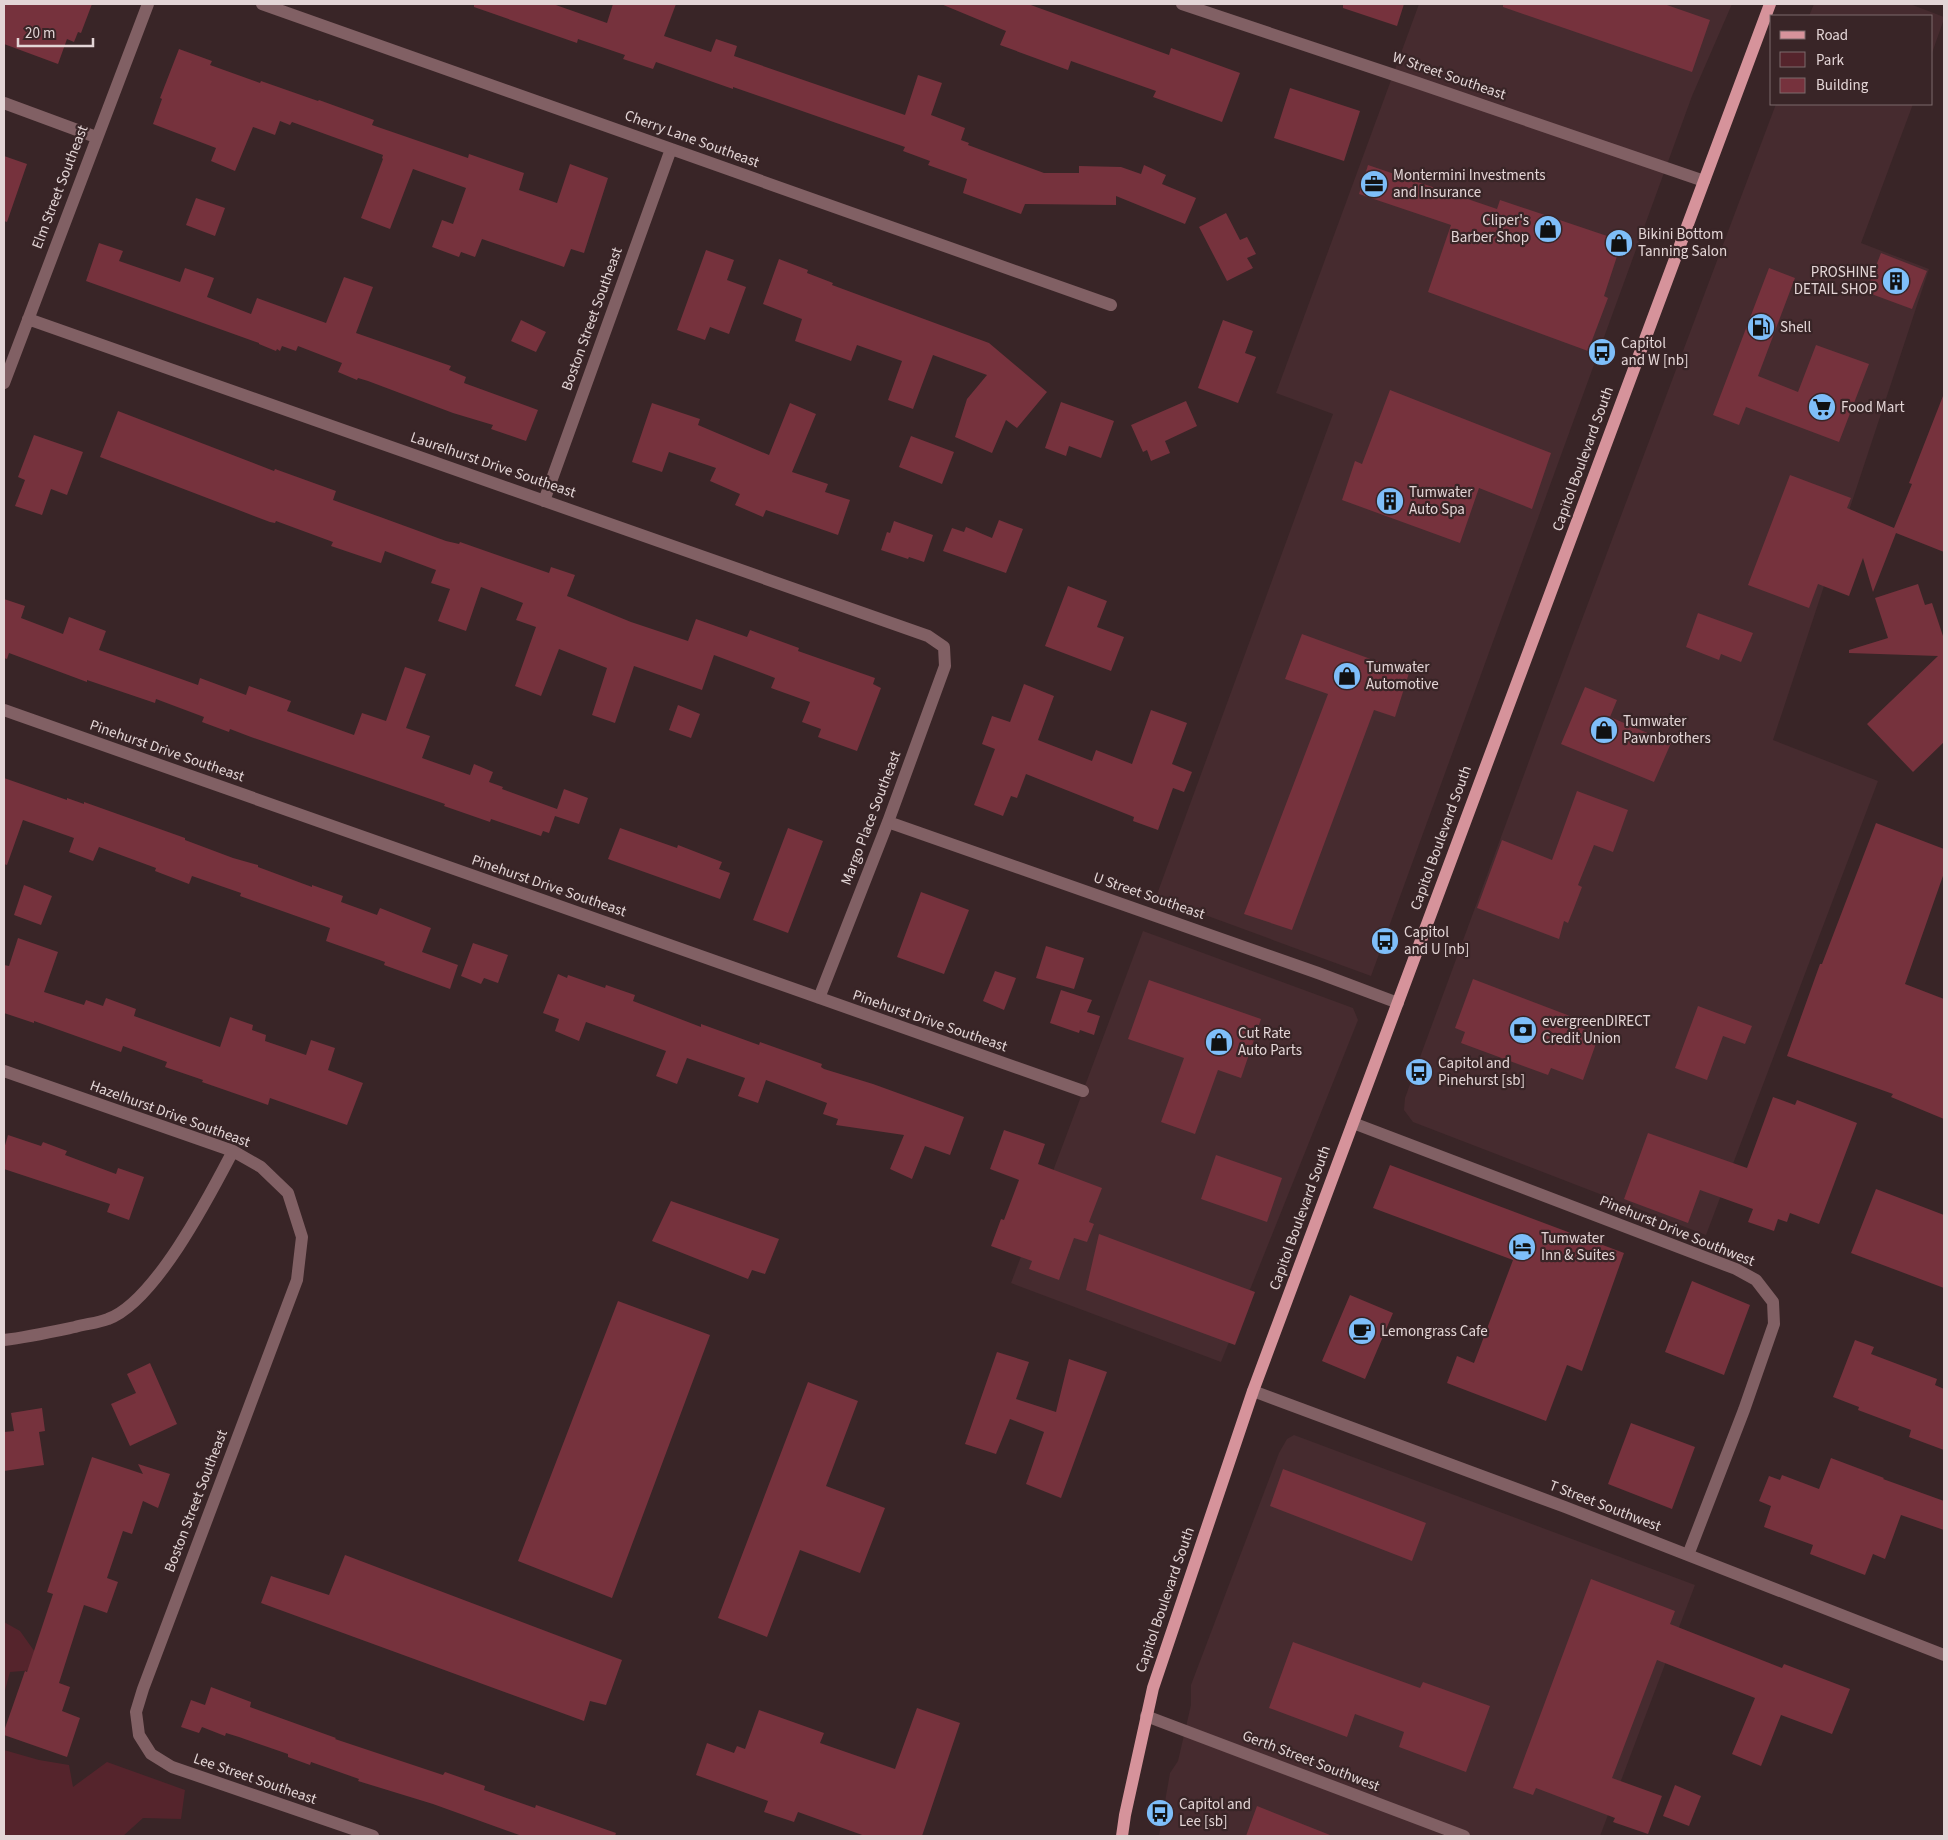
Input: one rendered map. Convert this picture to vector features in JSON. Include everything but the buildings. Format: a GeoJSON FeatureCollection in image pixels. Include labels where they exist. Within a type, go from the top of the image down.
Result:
{"type":"FeatureCollection","features":[{"type":"Feature","properties":{"kind":"main road","name":"Capitol Boulevard South"},"geometry":{"type":"LineString","coordinates":[[1146,1716],[1153,1688],[1253,1391],[1770,4]]}},
{"type":"Feature","properties":{"kind":"main road"},"geometry":{"type":"LineString","coordinates":[[1122,1836],[1146,1716]]}},
{"type":"Feature","properties":{"kind":"street","name":"Elm Street Southeast"},"geometry":{"type":"LineString","coordinates":[[4,383],[148,4]]}},
{"type":"Feature","properties":{"kind":"street","name":"Cherry Lane Southeast"},"geometry":{"type":"LineString","coordinates":[[262,4],[1111,305]]}},
{"type":"Feature","properties":{"kind":"street","name":"W Street Southeast"},"geometry":{"type":"LineString","coordinates":[[1182,4],[1704,181]]}},
{"type":"Feature","properties":{"kind":"street"},"geometry":{"type":"LineString","coordinates":[[4,103],[96,137]]}},
{"type":"Feature","properties":{"kind":"street","name":"Boston Street Southeast"},"geometry":{"type":"LineString","coordinates":[[544,501],[671,149]]}},
{"type":"Feature","properties":{"kind":"street","name":"Laurelhurst Drive Southeast"},"geometry":{"type":"LineString","coordinates":[[28,319],[928,636],[944,647]]}},
{"type":"Feature","properties":{"kind":"street","name":"Margo Place Southeast"},"geometry":{"type":"LineString","coordinates":[[819,998],[888,822],[945,666],[944,647]]}},
{"type":"Feature","properties":{"kind":"street","name":"Pinehurst Drive Southeast"},"geometry":{"type":"LineString","coordinates":[[4,710],[1083,1091]]}},
{"type":"Feature","properties":{"kind":"street","name":"U Street Southeast"},"geometry":{"type":"LineString","coordinates":[[888,822],[1318,973],[1398,1003]]}},
{"type":"Feature","properties":{"kind":"street","name":"Hazelhurst Drive Southeast"},"geometry":{"type":"LineString","coordinates":[[4,1071],[233,1151],[261,1167],[288,1193],[302,1237],[297,1280]]}},
{"type":"Feature","properties":{"kind":"street","name":"Pinehurst Drive Southwest"},"geometry":{"type":"LineString","coordinates":[[1353,1123],[1736,1269],[1756,1280],[1773,1302],[1774,1324],[1741,1419],[1688,1556]]}},
{"type":"Feature","properties":{"kind":"street"},"geometry":{"type":"LineString","coordinates":[[4,1340],[24,1338],[109,1319],[134,1303],[166,1263],[201,1210],[233,1151]]}},
{"type":"Feature","properties":{"kind":"street","name":"Boston Street Southeast"},"geometry":{"type":"LineString","coordinates":[[139,1735],[136,1712],[142,1689],[297,1280]]}},
{"type":"Feature","properties":{"kind":"street","name":"T Street Southwest"},"geometry":{"type":"LineString","coordinates":[[1253,1391],[1504,1484],[1944,1655]]}},
{"type":"Feature","properties":{"kind":"street","name":"Gerth Street Southwest"},"geometry":{"type":"LineString","coordinates":[[1146,1716],[1464,1836]]}},
{"type":"Feature","properties":{"kind":"street","name":"Lee Street Southeast"},"geometry":{"type":"LineString","coordinates":[[139,1735],[151,1754],[172,1767],[372,1836]]}},
{"type":"Feature","properties":{"kind":"shaded area"},"geometry":{"type":"Polygon","coordinates":[[[1419,4],[1732,4],[1692,96],[1371,976],[1156,897],[1333,414],[1276,393],[1419,4]]]}},
{"type":"Feature","properties":{"kind":"shaded area"},"geometry":{"type":"Polygon","coordinates":[[[1814,4],[1910,4],[1944,17],[1944,19],[1933,50],[1933,15],[1809,15],[1814,4]]]}},
{"type":"Feature","properties":{"kind":"shaded area"},"geometry":{"type":"Polygon","coordinates":[[[1776,105],[1913,105],[1861,243],[1929,269],[1773,740],[1878,781],[1706,1235],[1413,1122],[1404,1110],[1405,1098],[1543,723],[1776,105]]]}},
{"type":"Feature","properties":{"kind":"shaded area"},"geometry":{"type":"Polygon","coordinates":[[[1143,931],[1353,1008],[1358,1020],[1221,1362],[1011,1283],[1143,931]]]}},
{"type":"Feature","properties":{"kind":"shaded area"},"geometry":{"type":"Polygon","coordinates":[[[1294,1435],[1695,1585],[1600,1836],[1159,1836],[1170,1773],[1178,1761],[1191,1705],[1191,1685],[1279,1453],[1287,1439],[1294,1435]]]}},
{"type":"Feature","properties":{"kind":"green space"},"geometry":{"type":"Polygon","coordinates":[[[4,1622],[20,1631],[47,1669],[10,1672],[4,1694],[4,1622]]]}},
{"type":"Feature","properties":{"kind":"green space"},"geometry":{"type":"Polygon","coordinates":[[[4,1750],[39,1760],[69,1765],[73,1787],[107,1762],[185,1790],[181,1819],[143,1818],[123,1836],[4,1836],[4,1750]]]}},
{"type":"Feature","properties":{"kind":"place","name":"Montermini Investments and Insurance"},"geometry":{"type":"Point","coordinates":[1374,184]}},
{"type":"Feature","properties":{"kind":"place","name":"Cliper's Barber Shop"},"geometry":{"type":"Point","coordinates":[1548,229]}},
{"type":"Feature","properties":{"kind":"place","name":"Bikini Bottom Tanning Salon"},"geometry":{"type":"Point","coordinates":[1619,243]}},
{"type":"Feature","properties":{"kind":"place","name":"PROSHINE DETAIL SHOP"},"geometry":{"type":"Point","coordinates":[1896,281]}},
{"type":"Feature","properties":{"kind":"place","name":"Shell"},"geometry":{"type":"Point","coordinates":[1761,327]}},
{"type":"Feature","properties":{"kind":"place","name":"Capitol and W [nb]"},"geometry":{"type":"Point","coordinates":[1602,352]}},
{"type":"Feature","properties":{"kind":"place","name":"Food Mart"},"geometry":{"type":"Point","coordinates":[1822,407]}},
{"type":"Feature","properties":{"kind":"place","name":"Tumwater Auto Spa"},"geometry":{"type":"Point","coordinates":[1390,501]}},
{"type":"Feature","properties":{"kind":"place","name":"Tumwater Automotive"},"geometry":{"type":"Point","coordinates":[1347,676]}},
{"type":"Feature","properties":{"kind":"place","name":"Tumwater Pawnbrothers"},"geometry":{"type":"Point","coordinates":[1604,730]}},
{"type":"Feature","properties":{"kind":"place","name":"Capitol and U [nb]"},"geometry":{"type":"Point","coordinates":[1385,941]}},
{"type":"Feature","properties":{"kind":"place","name":"evergreenDIRECT Credit Union"},"geometry":{"type":"Point","coordinates":[1523,1030]}},
{"type":"Feature","properties":{"kind":"place","name":"Cut Rate Auto Parts"},"geometry":{"type":"Point","coordinates":[1219,1042]}},
{"type":"Feature","properties":{"kind":"place","name":"Capitol and Pinehurst [sb]"},"geometry":{"type":"Point","coordinates":[1419,1072]}},
{"type":"Feature","properties":{"kind":"place","name":"Tumwater Inn & Suites"},"geometry":{"type":"Point","coordinates":[1522,1247]}},
{"type":"Feature","properties":{"kind":"place","name":"Lemongrass Cafe"},"geometry":{"type":"Point","coordinates":[1362,1331]}},
{"type":"Feature","properties":{"kind":"place","name":"Capitol and Lee [sb]"},"geometry":{"type":"Point","coordinates":[1160,1813]}}]}
